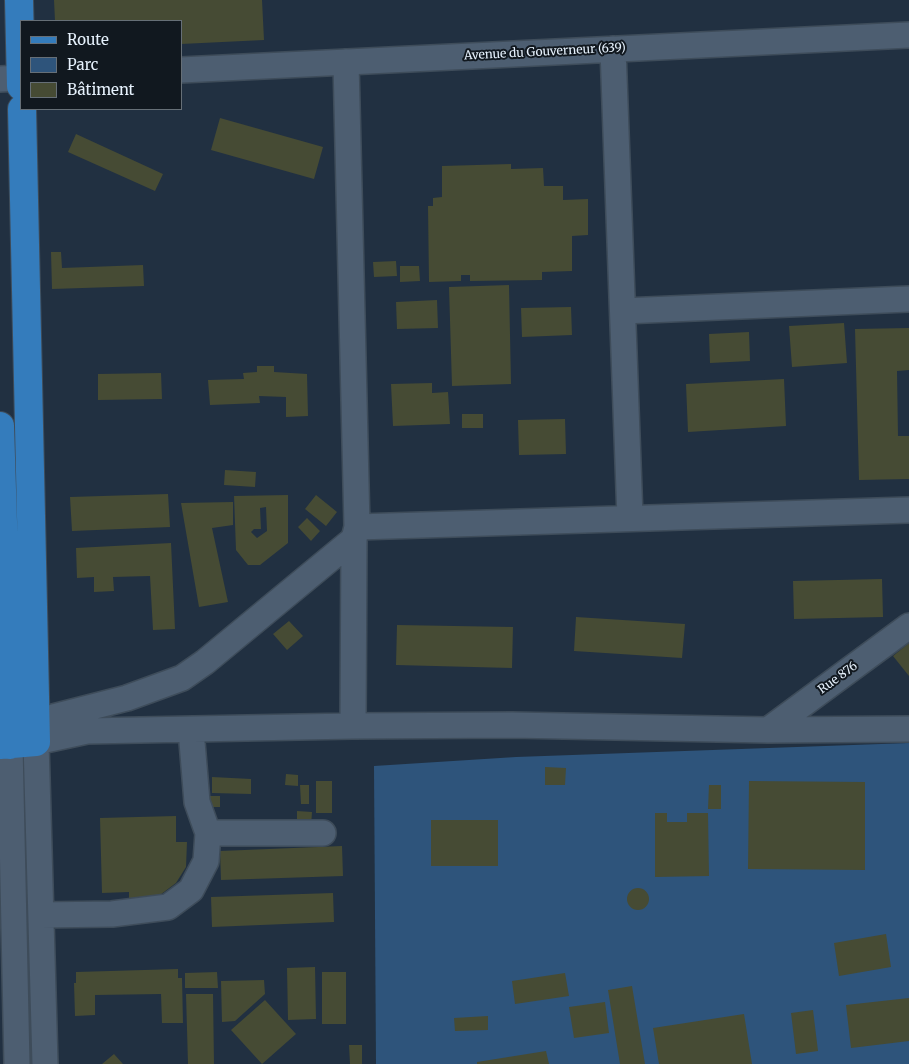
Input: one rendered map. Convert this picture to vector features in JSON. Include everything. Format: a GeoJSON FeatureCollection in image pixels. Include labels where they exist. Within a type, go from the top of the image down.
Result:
{"type":"FeatureCollection","features":[{"type":"Feature","properties":{"kind":"main road"},"geometry":{"type":"LineString","coordinates":[[19,0],[20,39]]}},
{"type":"Feature","properties":{"kind":"main road"},"geometry":{"type":"LineString","coordinates":[[0,426],[4,735],[37,731],[22,110]]}},
{"type":"Feature","properties":{"kind":"street","name":"Avenue du Gouverneur (639)"},"geometry":{"type":"LineString","coordinates":[[182,70],[909,35]]}},
{"type":"Feature","properties":{"kind":"street"},"geometry":{"type":"LineString","coordinates":[[613,49],[630,518]]}},
{"type":"Feature","properties":{"kind":"street"},"geometry":{"type":"LineString","coordinates":[[346,62],[356,533],[353,726]]}},
{"type":"Feature","properties":{"kind":"street"},"geometry":{"type":"LineString","coordinates":[[0,79],[20,78]]}},
{"type":"Feature","properties":{"kind":"street"},"geometry":{"type":"LineString","coordinates":[[623,311],[909,299]]}},
{"type":"Feature","properties":{"kind":"street"},"geometry":{"type":"LineString","coordinates":[[37,731],[182,678],[205,662],[356,533],[630,518],[909,510]]}},
{"type":"Feature","properties":{"kind":"street","name":"Rue 876"},"geometry":{"type":"LineString","coordinates":[[768,730],[909,626]]}},
{"type":"Feature","properties":{"kind":"street"},"geometry":{"type":"LineString","coordinates":[[37,731],[512,725],[768,730],[909,729]]}},
{"type":"Feature","properties":{"kind":"street"},"geometry":{"type":"LineString","coordinates":[[41,915],[112,914],[168,907],[191,890],[206,861],[208,833],[198,802],[191,730]]}},
{"type":"Feature","properties":{"kind":"street"},"geometry":{"type":"LineString","coordinates":[[37,731],[44,1064]]}},
{"type":"Feature","properties":{"kind":"street"},"geometry":{"type":"LineString","coordinates":[[4,735],[16,1064]]}},
{"type":"Feature","properties":{"kind":"street"},"geometry":{"type":"LineString","coordinates":[[208,833],[324,833]]}},
{"type":"Feature","properties":{"kind":"green space"},"geometry":{"type":"Polygon","coordinates":[[[909,743],[909,1064],[376,1064],[374,766],[516,757],[909,743]]]}},
{"type":"Feature","properties":{"kind":"building"},"geometry":{"type":"Polygon","coordinates":[[[54,0],[262,0],[264,40],[182,44],[182,20],[55,20],[54,0]]]}},
{"type":"Feature","properties":{"kind":"building"},"geometry":{"type":"Polygon","coordinates":[[[220,118],[323,147],[314,179],[211,150],[220,118]]]}},
{"type":"Feature","properties":{"kind":"building"},"geometry":{"type":"Polygon","coordinates":[[[76,134],[163,174],[155,191],[68,152],[76,134]]]}},
{"type":"Feature","properties":{"kind":"building"},"geometry":{"type":"Polygon","coordinates":[[[511,164],[511,169],[543,168],[544,186],[563,186],[563,200],[588,199],[588,235],[572,236],[572,271],[542,272],[542,280],[470,281],[470,275],[461,275],[461,281],[429,282],[428,206],[433,206],[433,198],[442,197],[442,166],[511,164]]]}},
{"type":"Feature","properties":{"kind":"building"},"geometry":{"type":"Polygon","coordinates":[[[51,252],[61,252],[62,268],[143,265],[144,286],[52,289],[51,252]]]}},
{"type":"Feature","properties":{"kind":"building"},"geometry":{"type":"Polygon","coordinates":[[[396,261],[397,276],[374,277],[373,262],[396,261]]]}},
{"type":"Feature","properties":{"kind":"building"},"geometry":{"type":"Polygon","coordinates":[[[400,266],[419,266],[420,281],[400,282],[400,266]]]}},
{"type":"Feature","properties":{"kind":"building"},"geometry":{"type":"Polygon","coordinates":[[[509,285],[511,384],[452,386],[449,287],[509,285]]]}},
{"type":"Feature","properties":{"kind":"building"},"geometry":{"type":"Polygon","coordinates":[[[437,300],[438,328],[397,329],[396,302],[437,300]]]}},
{"type":"Feature","properties":{"kind":"building"},"geometry":{"type":"Polygon","coordinates":[[[571,307],[572,335],[522,337],[521,308],[571,307]]]}},
{"type":"Feature","properties":{"kind":"building"},"geometry":{"type":"Polygon","coordinates":[[[844,323],[847,363],[792,367],[789,326],[844,323]]]}},
{"type":"Feature","properties":{"kind":"building"},"geometry":{"type":"Polygon","coordinates":[[[909,328],[909,370],[897,371],[898,436],[909,436],[909,479],[859,480],[855,329],[909,328]]]}},
{"type":"Feature","properties":{"kind":"building"},"geometry":{"type":"Polygon","coordinates":[[[749,332],[750,361],[710,363],[709,334],[749,332]]]}},
{"type":"Feature","properties":{"kind":"building"},"geometry":{"type":"Polygon","coordinates":[[[257,366],[274,366],[274,372],[307,374],[308,416],[286,417],[286,397],[259,396],[260,403],[210,405],[208,380],[244,379],[243,373],[257,372],[257,366]]]}},
{"type":"Feature","properties":{"kind":"building"},"geometry":{"type":"Polygon","coordinates":[[[161,373],[162,399],[98,400],[98,374],[161,373]]]}},
{"type":"Feature","properties":{"kind":"building"},"geometry":{"type":"Polygon","coordinates":[[[784,379],[786,426],[688,432],[686,384],[784,379]]]}},
{"type":"Feature","properties":{"kind":"building"},"geometry":{"type":"Polygon","coordinates":[[[432,383],[432,393],[448,392],[450,424],[393,426],[391,384],[432,383]]]}},
{"type":"Feature","properties":{"kind":"building"},"geometry":{"type":"Polygon","coordinates":[[[462,414],[483,414],[483,428],[462,428],[462,414]]]}},
{"type":"Feature","properties":{"kind":"building"},"geometry":{"type":"Polygon","coordinates":[[[565,419],[566,454],[519,455],[518,420],[565,419]]]}},
{"type":"Feature","properties":{"kind":"building"},"geometry":{"type":"Polygon","coordinates":[[[225,470],[256,472],[255,487],[224,485],[225,470]]]}},
{"type":"Feature","properties":{"kind":"building"},"geometry":{"type":"Polygon","coordinates":[[[168,494],[170,527],[72,531],[70,497],[168,494]]]}},
{"type":"Feature","properties":{"kind":"building"},"geometry":{"type":"Polygon","coordinates":[[[288,495],[288,543],[260,565],[248,565],[236,550],[234,496],[288,495]],[[266,507],[260,508],[261,529],[254,529],[251,532],[257,538],[267,531],[266,507]]]}},
{"type":"Feature","properties":{"kind":"building"},"geometry":{"type":"Polygon","coordinates":[[[316,495],[337,512],[326,526],[305,509],[316,495]]]}},
{"type":"Feature","properties":{"kind":"building"},"geometry":{"type":"Polygon","coordinates":[[[233,502],[233,525],[212,528],[228,602],[199,607],[181,503],[233,502]]]}},
{"type":"Feature","properties":{"kind":"building"},"geometry":{"type":"Polygon","coordinates":[[[307,518],[320,531],[311,541],[298,527],[307,518]]]}},
{"type":"Feature","properties":{"kind":"building"},"geometry":{"type":"Polygon","coordinates":[[[171,543],[175,629],[153,630],[150,576],[113,577],[114,591],[94,592],[94,577],[77,578],[76,548],[171,543]]]}},
{"type":"Feature","properties":{"kind":"building"},"geometry":{"type":"Polygon","coordinates":[[[882,579],[883,617],[794,619],[793,581],[882,579]]]}},
{"type":"Feature","properties":{"kind":"building"},"geometry":{"type":"Polygon","coordinates":[[[576,617],[685,624],[682,658],[574,651],[576,617]]]}},
{"type":"Feature","properties":{"kind":"building"},"geometry":{"type":"Polygon","coordinates":[[[289,621],[303,636],[287,650],[273,634],[289,621]]]}},
{"type":"Feature","properties":{"kind":"building"},"geometry":{"type":"Polygon","coordinates":[[[397,625],[513,627],[512,668],[396,665],[397,625]]]}},
{"type":"Feature","properties":{"kind":"building"},"geometry":{"type":"Polygon","coordinates":[[[909,643],[909,676],[893,656],[909,643]]]}},
{"type":"Feature","properties":{"kind":"building"},"geometry":{"type":"Polygon","coordinates":[[[545,767],[566,768],[565,785],[545,785],[545,767]]]}},
{"type":"Feature","properties":{"kind":"building"},"geometry":{"type":"Polygon","coordinates":[[[286,774],[298,775],[298,786],[285,785],[286,774]]]}},
{"type":"Feature","properties":{"kind":"building"},"geometry":{"type":"Polygon","coordinates":[[[212,777],[251,779],[251,794],[212,793],[212,777]]]}},
{"type":"Feature","properties":{"kind":"building"},"geometry":{"type":"Polygon","coordinates":[[[316,781],[332,781],[332,813],[316,813],[316,781]]]}},
{"type":"Feature","properties":{"kind":"building"},"geometry":{"type":"Polygon","coordinates":[[[749,781],[865,782],[865,870],[748,869],[749,781]]]}},
{"type":"Feature","properties":{"kind":"building"},"geometry":{"type":"Polygon","coordinates":[[[300,785],[309,785],[309,804],[301,804],[300,785]]]}},
{"type":"Feature","properties":{"kind":"building"},"geometry":{"type":"Polygon","coordinates":[[[709,785],[721,785],[721,809],[708,809],[709,785]]]}},
{"type":"Feature","properties":{"kind":"building"},"geometry":{"type":"Polygon","coordinates":[[[208,796],[220,796],[220,807],[208,807],[208,796]]]}},
{"type":"Feature","properties":{"kind":"building"},"geometry":{"type":"Polygon","coordinates":[[[297,811],[312,812],[311,827],[297,827],[297,811]]]}},
{"type":"Feature","properties":{"kind":"building"},"geometry":{"type":"Polygon","coordinates":[[[655,813],[667,813],[667,822],[687,822],[687,813],[708,813],[709,876],[655,877],[655,813]]]}},
{"type":"Feature","properties":{"kind":"building"},"geometry":{"type":"Polygon","coordinates":[[[176,816],[176,842],[187,842],[186,867],[176,883],[153,898],[129,899],[129,892],[102,893],[100,818],[176,816]]]}},
{"type":"Feature","properties":{"kind":"building"},"geometry":{"type":"Polygon","coordinates":[[[431,820],[498,820],[498,866],[431,866],[431,820]]]}},
{"type":"Feature","properties":{"kind":"building"},"geometry":{"type":"Polygon","coordinates":[[[342,846],[343,876],[221,880],[220,851],[342,846]]]}},
{"type":"Feature","properties":{"kind":"building"},"geometry":{"type":"Polygon","coordinates":[[[634,888],[642,888],[649,895],[649,903],[642,910],[634,910],[627,903],[627,895],[634,888]]]}},
{"type":"Feature","properties":{"kind":"building"},"geometry":{"type":"Polygon","coordinates":[[[333,893],[334,922],[212,927],[211,897],[333,893]]]}},
{"type":"Feature","properties":{"kind":"building"},"geometry":{"type":"Polygon","coordinates":[[[886,934],[891,967],[839,976],[834,943],[886,934]]]}},
{"type":"Feature","properties":{"kind":"building"},"geometry":{"type":"Polygon","coordinates":[[[315,967],[316,1019],[288,1020],[287,968],[315,967]]]}},
{"type":"Feature","properties":{"kind":"building"},"geometry":{"type":"Polygon","coordinates":[[[178,969],[178,978],[182,978],[183,1023],[162,1023],[161,994],[95,995],[95,1015],[75,1016],[74,983],[76,983],[76,972],[178,969]]]}},
{"type":"Feature","properties":{"kind":"building"},"geometry":{"type":"Polygon","coordinates":[[[217,972],[218,988],[185,988],[185,973],[217,972]]]}},
{"type":"Feature","properties":{"kind":"building"},"geometry":{"type":"Polygon","coordinates":[[[322,972],[346,972],[346,1024],[322,1024],[322,972]]]}},
{"type":"Feature","properties":{"kind":"building"},"geometry":{"type":"Polygon","coordinates":[[[565,973],[569,996],[515,1004],[512,981],[565,973]]]}},
{"type":"Feature","properties":{"kind":"building"},"geometry":{"type":"Polygon","coordinates":[[[264,980],[265,994],[235,1021],[222,1022],[221,981],[264,980]]]}},
{"type":"Feature","properties":{"kind":"building"},"geometry":{"type":"Polygon","coordinates":[[[632,986],[645,1064],[620,1064],[608,990],[632,986]]]}},
{"type":"Feature","properties":{"kind":"building"},"geometry":{"type":"Polygon","coordinates":[[[186,994],[213,994],[214,1064],[188,1064],[186,994]]]}},
{"type":"Feature","properties":{"kind":"building"},"geometry":{"type":"Polygon","coordinates":[[[909,998],[909,1041],[851,1048],[846,1005],[909,998]]]}},
{"type":"Feature","properties":{"kind":"building"},"geometry":{"type":"Polygon","coordinates":[[[265,1000],[296,1034],[262,1064],[231,1030],[265,1000]]]}},
{"type":"Feature","properties":{"kind":"building"},"geometry":{"type":"Polygon","coordinates":[[[605,1002],[609,1033],[574,1038],[569,1007],[605,1002]]]}},
{"type":"Feature","properties":{"kind":"building"},"geometry":{"type":"Polygon","coordinates":[[[813,1010],[818,1051],[796,1054],[791,1013],[813,1010]]]}},
{"type":"Feature","properties":{"kind":"building"},"geometry":{"type":"Polygon","coordinates":[[[744,1014],[752,1064],[659,1064],[653,1028],[744,1014]]]}},
{"type":"Feature","properties":{"kind":"building"},"geometry":{"type":"Polygon","coordinates":[[[488,1016],[488,1030],[455,1031],[454,1018],[488,1016]]]}},
{"type":"Feature","properties":{"kind":"building"},"geometry":{"type":"Polygon","coordinates":[[[349,1045],[362,1045],[362,1064],[350,1064],[349,1045]]]}},
{"type":"Feature","properties":{"kind":"building"},"geometry":{"type":"Polygon","coordinates":[[[546,1051],[549,1064],[477,1064],[477,1062],[546,1051]]]}},
{"type":"Feature","properties":{"kind":"building"},"geometry":{"type":"Polygon","coordinates":[[[114,1054],[123,1064],[102,1064],[114,1054]]]}}]}
